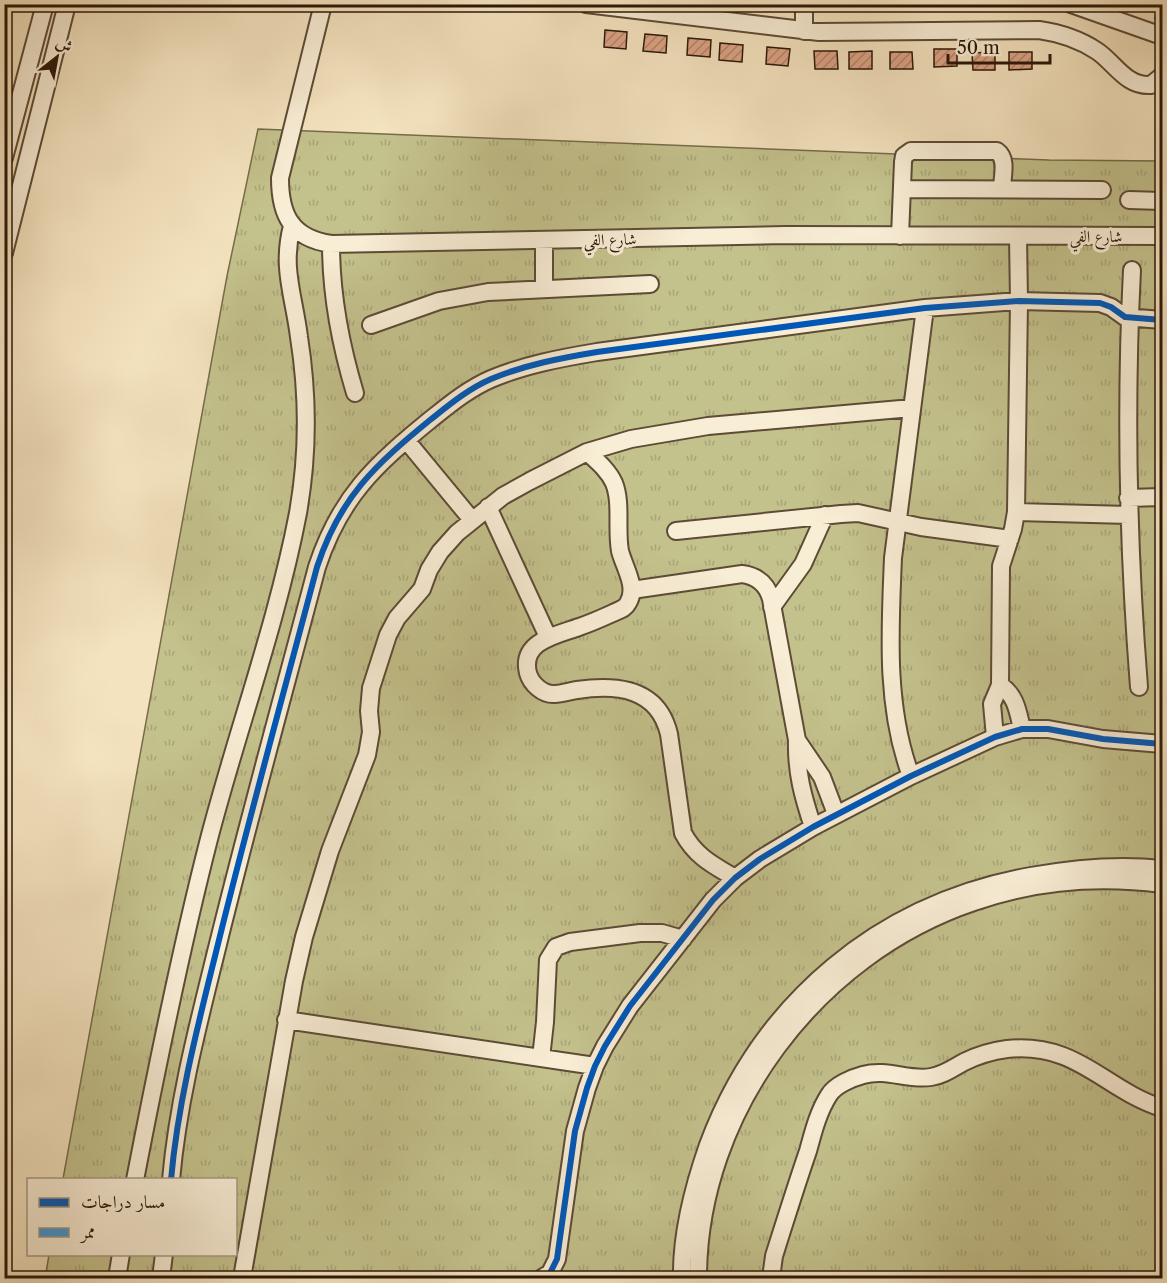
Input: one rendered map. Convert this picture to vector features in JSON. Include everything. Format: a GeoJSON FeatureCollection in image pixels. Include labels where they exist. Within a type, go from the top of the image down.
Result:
{"type":"FeatureCollection","features":[{"type":"Feature","properties":{"kind":"street"},"geometry":{"type":"LineString","coordinates":[[4,158],[45,4]]}},
{"type":"Feature","properties":{"kind":"street"},"geometry":{"type":"LineString","coordinates":[[4,253],[68,4]]}},
{"type":"Feature","properties":{"kind":"street"},"geometry":{"type":"LineString","coordinates":[[135,1178],[157,1063],[209,840],[285,571],[298,511],[304,453],[305,395],[299,337],[286,261],[287,243],[292,226],[283,211],[280,178],[323,4]]}},
{"type":"Feature","properties":{"kind":"street"},"geometry":{"type":"LineString","coordinates":[[586,4],[834,33],[1039,30],[1064,35],[1086,45],[1107,59],[1128,80],[1150,85],[1161,79],[1162,61]]}},
{"type":"Feature","properties":{"kind":"street"},"geometry":{"type":"LineString","coordinates":[[804,4],[804,31]]}},
{"type":"Feature","properties":{"kind":"street"},"geometry":{"type":"LineString","coordinates":[[1071,4],[1162,36]]}},
{"type":"Feature","properties":{"kind":"street"},"geometry":{"type":"LineString","coordinates":[[900,236],[903,159],[911,151],[995,151],[1003,157],[1002,189]]}},
{"type":"Feature","properties":{"kind":"street"},"geometry":{"type":"LineString","coordinates":[[902,189],[1102,190]]}},
{"type":"Feature","properties":{"kind":"street"},"geometry":{"type":"LineString","coordinates":[[1129,200],[1162,201]]}},
{"type":"Feature","properties":{"kind":"street","name":"شارع الفي"},"geometry":{"type":"LineString","coordinates":[[292,226],[302,235],[315,241],[331,244],[785,236],[1162,236]]}},
{"type":"Feature","properties":{"kind":"street"},"geometry":{"type":"LineString","coordinates":[[995,737],[992,704],[1000,685],[1001,566],[1016,512],[1018,236]]}},
{"type":"Feature","properties":{"kind":"street"},"geometry":{"type":"LineString","coordinates":[[544,240],[544,287]]}},
{"type":"Feature","properties":{"kind":"street"},"geometry":{"type":"LineString","coordinates":[[331,244],[331,274],[338,333],[355,393]]}},
{"type":"Feature","properties":{"kind":"street"},"geometry":{"type":"LineString","coordinates":[[1132,270],[1129,507],[1139,687]]}},
{"type":"Feature","properties":{"kind":"street"},"geometry":{"type":"LineString","coordinates":[[371,325],[446,299],[488,292],[544,287],[650,284]]}},
{"type":"Feature","properties":{"kind":"street"},"geometry":{"type":"LineString","coordinates":[[171,1178],[173,1153],[196,1036],[228,903],[317,567],[325,544],[347,501],[362,482],[406,440],[470,390],[490,379],[552,360],[597,352],[925,308],[1019,301],[1106,304],[1130,318],[1162,320]]}},
{"type":"Feature","properties":{"kind":"street"},"geometry":{"type":"LineString","coordinates":[[911,776],[898,733],[892,680],[893,558],[925,308]]}},
{"type":"Feature","properties":{"kind":"street"},"geometry":{"type":"LineString","coordinates":[[242,1278],[286,1020],[302,948],[330,851],[367,756],[371,732],[369,711],[371,687],[388,636],[397,618],[422,589],[440,552],[457,533],[488,507],[530,481],[587,452],[631,439],[681,430],[912,408]]}},
{"type":"Feature","properties":{"kind":"street"},"geometry":{"type":"LineString","coordinates":[[406,440],[472,520]]}},
{"type":"Feature","properties":{"kind":"street"},"geometry":{"type":"LineString","coordinates":[[587,452],[607,472],[616,489],[620,550],[632,590],[624,608],[586,625],[548,637],[536,645],[528,657],[530,678],[538,688],[555,694],[592,688],[623,689],[641,695],[655,706],[664,719],[669,734],[683,833],[704,860],[735,878]]}},
{"type":"Feature","properties":{"kind":"street"},"geometry":{"type":"LineString","coordinates":[[1016,512],[1129,507],[1162,497]]}},
{"type":"Feature","properties":{"kind":"street"},"geometry":{"type":"LineString","coordinates":[[488,507],[548,637]]}},
{"type":"Feature","properties":{"kind":"street"},"geometry":{"type":"LineString","coordinates":[[676,531],[858,513],[898,522],[1010,539]]}},
{"type":"Feature","properties":{"kind":"street"},"geometry":{"type":"LineString","coordinates":[[772,608],[803,564],[825,515]]}},
{"type":"Feature","properties":{"kind":"street"},"geometry":{"type":"LineString","coordinates":[[632,590],[747,575],[757,579],[766,587],[797,740],[796,757],[799,782],[813,827]]}},
{"type":"Feature","properties":{"kind":"street"},"geometry":{"type":"LineString","coordinates":[[1000,685],[1009,692],[1014,700],[1022,729]]}},
{"type":"Feature","properties":{"kind":"street"},"geometry":{"type":"LineString","coordinates":[[542,1278],[550,1273],[557,1259],[575,1131],[587,1088],[605,1046],[630,1006],[713,900],[735,878],[760,859],[836,814],[995,737],[1022,729],[1048,729],[1103,739],[1162,744]]}},
{"type":"Feature","properties":{"kind":"street"},"geometry":{"type":"LineString","coordinates":[[797,740],[822,777],[836,814]]}},
{"type":"Feature","properties":{"kind":"street"},"geometry":{"type":"LineString","coordinates":[[682,1278],[684,1240],[694,1189],[725,1105],[750,1060],[780,1019],[835,964],[898,921],[983,886],[1061,870],[1092,867],[1162,869]]}},
{"type":"Feature","properties":{"kind":"street"},"geometry":{"type":"LineString","coordinates":[[698,1278],[700,1238],[709,1188],[725,1140],[736,1116],[760,1071],[776,1047],[801,1017],[834,984],[906,933],[958,908],[986,898],[1011,891],[1064,882],[1119,880],[1162,884]]}},
{"type":"Feature","properties":{"kind":"street"},"geometry":{"type":"LineString","coordinates":[[541,1058],[548,960],[556,947],[570,942],[640,933],[662,933],[683,939]]}},
{"type":"Feature","properties":{"kind":"street"},"geometry":{"type":"LineString","coordinates":[[286,1020],[596,1066]]}},
{"type":"Feature","properties":{"kind":"street"},"geometry":{"type":"LineString","coordinates":[[771,1278],[774,1256],[818,1119],[829,1094],[864,1074],[885,1072],[915,1078],[935,1077],[979,1055],[1016,1049],[1039,1050],[1083,1063],[1125,1091],[1162,1108]]}},
{"type":"Feature","properties":{"kind":"street"},"geometry":{"type":"LineString","coordinates":[[117,1278],[121,1256]]}},
{"type":"Feature","properties":{"kind":"street"},"geometry":{"type":"LineString","coordinates":[[161,1278],[164,1256]]}},
{"type":"Feature","properties":{"kind":"green space"},"geometry":{"type":"Polygon","coordinates":[[[258,129],[1049,160],[1162,161],[1162,1278],[45,1278],[49,1256],[237,1256],[237,1178],[63,1178],[227,276],[258,129]]]}},
{"type":"Feature","properties":{"kind":"building"},"geometry":{"type":"Polygon","coordinates":[[[605,30],[627,32],[626,49],[604,47],[605,30]]]}},
{"type":"Feature","properties":{"kind":"building"},"geometry":{"type":"Polygon","coordinates":[[[645,34],[667,36],[666,53],[643,51],[645,34]]]}},
{"type":"Feature","properties":{"kind":"building"},"geometry":{"type":"Polygon","coordinates":[[[688,38],[711,40],[710,57],[687,55],[688,38]]]}},
{"type":"Feature","properties":{"kind":"building"},"geometry":{"type":"Polygon","coordinates":[[[720,43],[743,45],[742,62],[719,60],[720,43]]]}},
{"type":"Feature","properties":{"kind":"building"},"geometry":{"type":"Polygon","coordinates":[[[767,47],[790,49],[788,66],[766,64],[767,47]]]}},
{"type":"Feature","properties":{"kind":"building"},"geometry":{"type":"Polygon","coordinates":[[[934,49],[957,49],[957,66],[934,67],[934,49]]]}},
{"type":"Feature","properties":{"kind":"building"},"geometry":{"type":"Polygon","coordinates":[[[814,51],[837,51],[838,69],[815,69],[814,51]]]}},
{"type":"Feature","properties":{"kind":"building"},"geometry":{"type":"Polygon","coordinates":[[[872,51],[872,69],[849,69],[849,52],[872,51]]]}},
{"type":"Feature","properties":{"kind":"building"},"geometry":{"type":"Polygon","coordinates":[[[890,52],[912,52],[913,69],[890,69],[890,52]]]}},
{"type":"Feature","properties":{"kind":"building"},"geometry":{"type":"Polygon","coordinates":[[[995,52],[995,70],[973,70],[972,53],[995,52]]]}},
{"type":"Feature","properties":{"kind":"building"},"geometry":{"type":"Polygon","coordinates":[[[1009,52],[1032,52],[1032,69],[1009,70],[1009,52]]]}},
{"type":"Feature","properties":{"kind":"cycle path"},"geometry":{"type":"LineString","coordinates":[[171,1178],[184,1090],[197,1031],[317,567],[326,542],[348,502],[376,468],[410,436],[459,398],[491,379],[556,359],[597,352],[925,308],[1019,301],[1100,303],[1111,307],[1125,317],[1162,320]]}},
{"type":"Feature","properties":{"kind":"cycle path"},"geometry":{"type":"LineString","coordinates":[[542,1278],[550,1273],[557,1259],[575,1131],[595,1066],[630,1006],[713,900],[735,878],[760,859],[813,827],[911,776],[995,737],[1022,729],[1048,729],[1103,739],[1162,744]]}}]}
